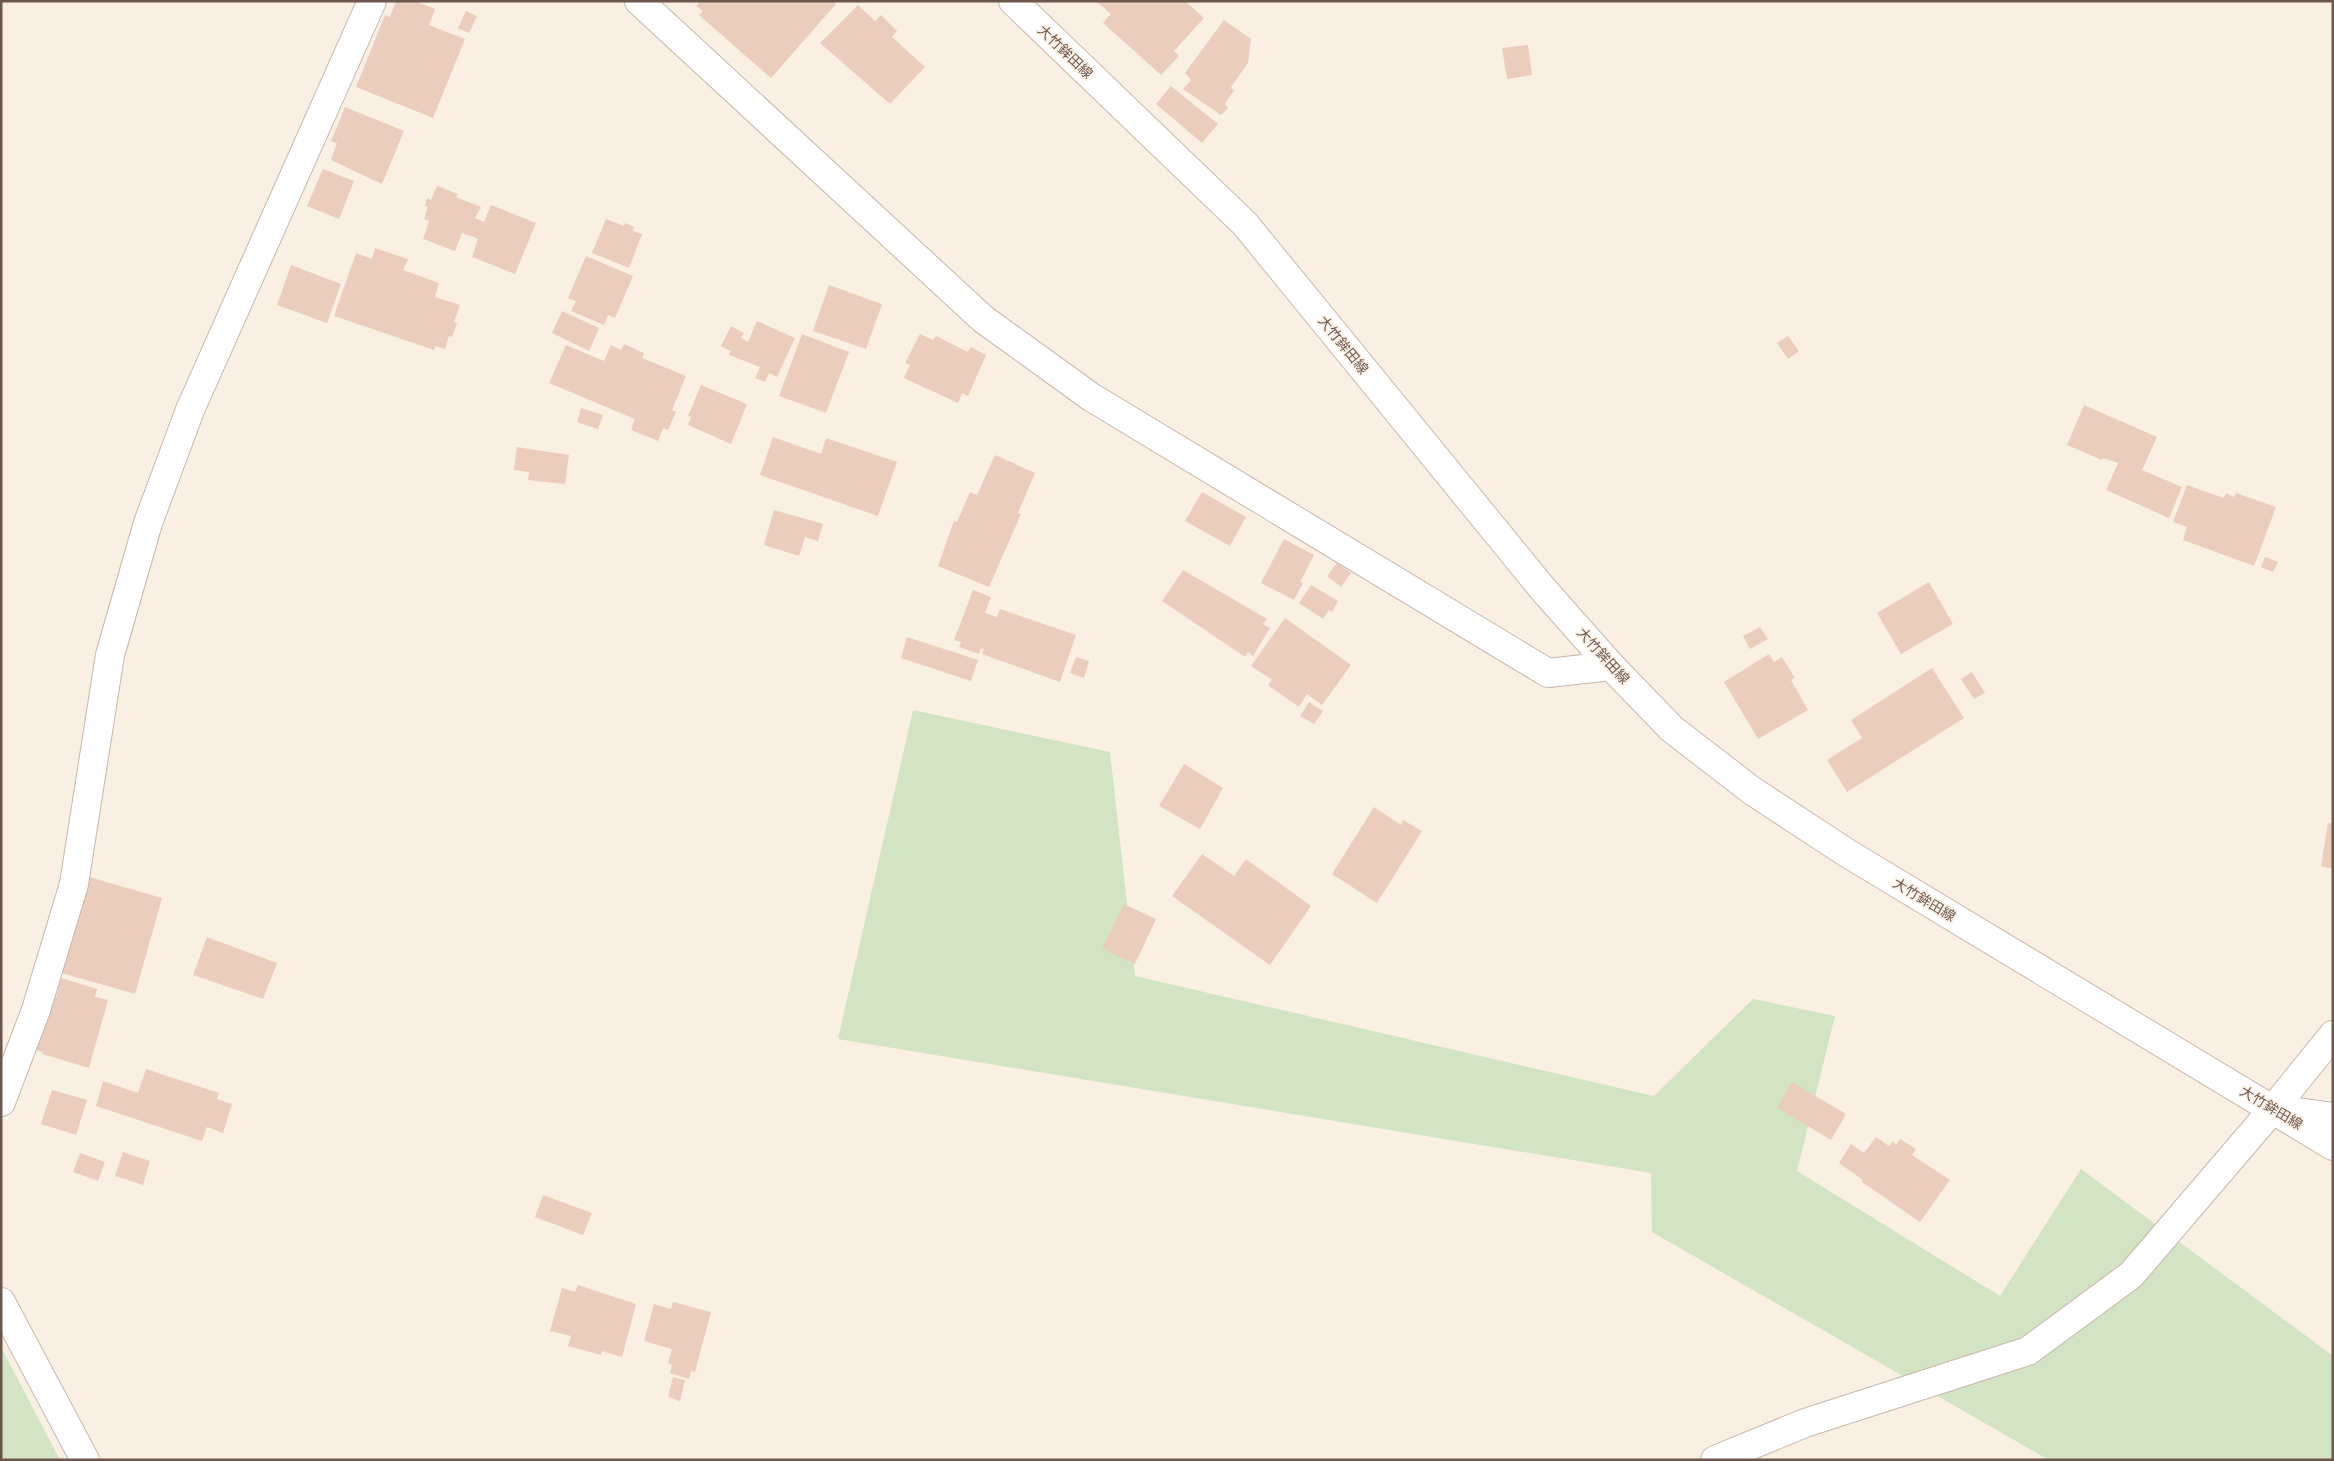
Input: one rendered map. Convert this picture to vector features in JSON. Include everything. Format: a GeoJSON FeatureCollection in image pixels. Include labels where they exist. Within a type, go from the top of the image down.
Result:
{"type":"FeatureCollection","features":[{"type":"Feature","properties":{"kind":"street"},"geometry":{"type":"LineString","coordinates":[[1,1102],[36,1010],[74,884],[110,655],[148,523],[190,410],[372,1]]}},
{"type":"Feature","properties":{"kind":"street"},"geometry":{"type":"LineString","coordinates":[[639,1],[983,319],[1091,397],[1548,673],[1611,666]]}},
{"type":"Feature","properties":{"kind":"street","name":"大竹鉾田線"},"geometry":{"type":"LineString","coordinates":[[1013,1],[1245,224],[1542,588],[1611,666],[1672,729],[1751,790],[1847,853],[2333,1146]]}},
{"type":"Feature","properties":{"kind":"street"},"geometry":{"type":"LineString","coordinates":[[1715,1460],[1805,1422],[2028,1351],[2131,1275],[2273,1109],[2333,1035]]}},
{"type":"Feature","properties":{"kind":"street"},"geometry":{"type":"LineString","coordinates":[[2273,1109],[2333,1117]]}},
{"type":"Feature","properties":{"kind":"street"},"geometry":{"type":"LineString","coordinates":[[1,1302],[84,1460]]}},
{"type":"Feature","properties":{"kind":"green space"},"geometry":{"type":"Polygon","coordinates":[[[913,710],[1110,752],[1135,976],[1654,1096],[1753,999],[1835,1016],[1797,1171],[2000,1296],[2081,1169],[2333,1356],[2333,1460],[2049,1460],[1652,1232],[1651,1173],[838,1039],[913,710]]]}},
{"type":"Feature","properties":{"kind":"green space"},"geometry":{"type":"Polygon","coordinates":[[[1,1347],[60,1460],[1,1460],[1,1347]]]}},
{"type":"Feature","properties":{"kind":"building"},"geometry":{"type":"Polygon","coordinates":[[[396,1],[415,1],[435,9],[429,25],[465,39],[433,118],[356,87],[385,15],[390,17],[396,1]]]}},
{"type":"Feature","properties":{"kind":"building"},"geometry":{"type":"Polygon","coordinates":[[[700,1],[833,1],[836,4],[771,78],[699,15],[703,11],[696,6],[700,1]]]}},
{"type":"Feature","properties":{"kind":"building"},"geometry":{"type":"Polygon","coordinates":[[[1096,1],[1185,1],[1204,18],[1174,51],[1179,56],[1161,75],[1103,23],[1111,14],[1096,1]]]}},
{"type":"Feature","properties":{"kind":"building"},"geometry":{"type":"Polygon","coordinates":[[[858,5],[875,21],[881,15],[897,31],[892,37],[925,67],[890,104],[820,43],[858,5]]]}},
{"type":"Feature","properties":{"kind":"building"},"geometry":{"type":"Polygon","coordinates":[[[466,11],[477,16],[469,33],[458,28],[466,11]]]}},
{"type":"Feature","properties":{"kind":"building"},"geometry":{"type":"Polygon","coordinates":[[[1224,20],[1251,39],[1248,63],[1231,87],[1234,91],[1225,103],[1228,108],[1221,115],[1183,89],[1191,80],[1185,73],[1224,20]]]}},
{"type":"Feature","properties":{"kind":"building"},"geometry":{"type":"Polygon","coordinates":[[[1528,45],[1532,75],[1507,79],[1502,48],[1528,45]]]}},
{"type":"Feature","properties":{"kind":"building"},"geometry":{"type":"Polygon","coordinates":[[[1171,86],[1218,124],[1202,143],[1156,104],[1171,86]]]}},
{"type":"Feature","properties":{"kind":"building"},"geometry":{"type":"Polygon","coordinates":[[[345,107],[404,131],[382,184],[331,160],[337,143],[331,141],[345,107]]]}},
{"type":"Feature","properties":{"kind":"building"},"geometry":{"type":"Polygon","coordinates":[[[323,169],[354,181],[339,219],[307,206],[323,169]]]}},
{"type":"Feature","properties":{"kind":"building"},"geometry":{"type":"Polygon","coordinates":[[[437,186],[458,194],[456,197],[481,207],[475,218],[484,222],[491,205],[536,223],[515,274],[472,257],[478,239],[474,237],[462,233],[455,251],[423,239],[429,221],[424,219],[428,207],[425,206],[427,198],[431,200],[437,186]]]}},
{"type":"Feature","properties":{"kind":"building"},"geometry":{"type":"Polygon","coordinates":[[[606,219],[624,226],[625,223],[634,227],[633,231],[642,234],[629,268],[592,253],[606,219]]]}},
{"type":"Feature","properties":{"kind":"building"},"geometry":{"type":"Polygon","coordinates":[[[375,248],[408,259],[403,270],[439,283],[435,297],[460,305],[454,322],[457,323],[452,337],[449,336],[445,349],[435,346],[434,350],[334,316],[356,253],[372,259],[375,248]]]}},
{"type":"Feature","properties":{"kind":"building"},"geometry":{"type":"Polygon","coordinates":[[[586,256],[633,276],[615,318],[608,315],[604,325],[571,311],[576,301],[568,298],[586,256]]]}},
{"type":"Feature","properties":{"kind":"building"},"geometry":{"type":"Polygon","coordinates":[[[291,265],[341,284],[327,323],[277,305],[291,265]]]}},
{"type":"Feature","properties":{"kind":"building"},"geometry":{"type":"Polygon","coordinates":[[[829,285],[882,304],[866,349],[813,331],[829,285]]]}},
{"type":"Feature","properties":{"kind":"building"},"geometry":{"type":"Polygon","coordinates":[[[562,311],[599,328],[589,351],[552,333],[562,311]]]}},
{"type":"Feature","properties":{"kind":"building"},"geometry":{"type":"Polygon","coordinates":[[[757,321],[795,338],[777,377],[769,373],[765,382],[755,378],[760,367],[729,355],[731,351],[721,346],[731,326],[744,333],[741,338],[748,342],[757,321]]]}},
{"type":"Feature","properties":{"kind":"building"},"geometry":{"type":"Polygon","coordinates":[[[802,334],[849,352],[826,413],[779,396],[802,334]]]}},
{"type":"Feature","properties":{"kind":"building"},"geometry":{"type":"Polygon","coordinates":[[[920,334],[933,340],[936,336],[968,352],[971,347],[986,355],[968,396],[962,393],[958,403],[904,378],[910,365],[905,363],[920,334]]]}},
{"type":"Feature","properties":{"kind":"building"},"geometry":{"type":"Polygon","coordinates":[[[1788,336],[1799,351],[1788,359],[1777,343],[1788,336]]]}},
{"type":"Feature","properties":{"kind":"building"},"geometry":{"type":"Polygon","coordinates":[[[624,344],[644,353],[642,358],[686,376],[672,410],[676,412],[668,430],[663,428],[658,441],[631,430],[635,419],[549,383],[566,345],[604,361],[611,345],[621,350],[624,344]]]}},
{"type":"Feature","properties":{"kind":"building"},"geometry":{"type":"Polygon","coordinates":[[[701,385],[747,404],[731,444],[688,425],[691,417],[688,416],[701,385]]]}},
{"type":"Feature","properties":{"kind":"building"},"geometry":{"type":"Polygon","coordinates":[[[2084,405],[2157,437],[2142,470],[2182,487],[2169,518],[2106,490],[2118,463],[2103,458],[2102,460],[2067,445],[2084,405]]]}},
{"type":"Feature","properties":{"kind":"building"},"geometry":{"type":"Polygon","coordinates":[[[581,408],[603,415],[598,429],[577,422],[581,408]]]}},
{"type":"Feature","properties":{"kind":"building"},"geometry":{"type":"Polygon","coordinates":[[[773,437],[821,454],[826,438],[897,462],[878,516],[760,475],[773,437]]]}},
{"type":"Feature","properties":{"kind":"building"},"geometry":{"type":"Polygon","coordinates":[[[517,447],[569,455],[565,484],[528,480],[529,472],[514,470],[517,447]]]}},
{"type":"Feature","properties":{"kind":"building"},"geometry":{"type":"Polygon","coordinates":[[[995,455],[1035,473],[1018,513],[1021,514],[989,587],[938,566],[954,521],[957,522],[970,492],[977,495],[995,455]]]}},
{"type":"Feature","properties":{"kind":"building"},"geometry":{"type":"Polygon","coordinates":[[[2187,485],[2224,498],[2226,493],[2234,497],[2236,493],[2276,507],[2254,566],[2183,540],[2187,527],[2173,522],[2187,485]]]}},
{"type":"Feature","properties":{"kind":"building"},"geometry":{"type":"Polygon","coordinates":[[[1202,492],[1246,517],[1230,546],[1185,521],[1202,492]]]}},
{"type":"Feature","properties":{"kind":"building"},"geometry":{"type":"Polygon","coordinates":[[[774,510],[823,524],[818,541],[805,537],[799,556],[764,545],[774,510]]]}},
{"type":"Feature","properties":{"kind":"building"},"geometry":{"type":"Polygon","coordinates":[[[1284,539],[1314,555],[1300,582],[1303,583],[1294,600],[1261,583],[1284,539]]]}},
{"type":"Feature","properties":{"kind":"building"},"geometry":{"type":"Polygon","coordinates":[[[2265,557],[2278,562],[2273,572],[2261,567],[2265,557]]]}},
{"type":"Feature","properties":{"kind":"building"},"geometry":{"type":"Polygon","coordinates":[[[1337,563],[1351,573],[1341,587],[1327,576],[1337,563]]]}},
{"type":"Feature","properties":{"kind":"building"},"geometry":{"type":"Polygon","coordinates":[[[1183,570],[1267,619],[1263,624],[1270,628],[1253,656],[1248,652],[1245,657],[1162,601],[1183,570]]]}},
{"type":"Feature","properties":{"kind":"building"},"geometry":{"type":"Polygon","coordinates":[[[1929,582],[1953,624],[1901,654],[1877,613],[1929,582]]]}},
{"type":"Feature","properties":{"kind":"building"},"geometry":{"type":"Polygon","coordinates":[[[1311,585],[1338,601],[1332,612],[1329,610],[1323,619],[1299,603],[1311,585]]]}},
{"type":"Feature","properties":{"kind":"building"},"geometry":{"type":"Polygon","coordinates":[[[973,590],[991,597],[985,613],[997,617],[1000,609],[1076,635],[1060,682],[982,654],[984,649],[981,648],[979,654],[959,647],[961,642],[954,640],[973,590]]]}},
{"type":"Feature","properties":{"kind":"building"},"geometry":{"type":"Polygon","coordinates":[[[1285,618],[1351,665],[1322,705],[1307,694],[1299,707],[1268,685],[1272,680],[1251,666],[1285,618]]]}},
{"type":"Feature","properties":{"kind":"building"},"geometry":{"type":"Polygon","coordinates":[[[1760,627],[1768,639],[1750,649],[1743,636],[1760,627]]]}},
{"type":"Feature","properties":{"kind":"building"},"geometry":{"type":"Polygon","coordinates":[[[907,637],[978,660],[971,681],[901,658],[907,637]]]}},
{"type":"Feature","properties":{"kind":"building"},"geometry":{"type":"Polygon","coordinates":[[[1769,654],[1774,662],[1782,657],[1795,678],[1791,680],[1808,710],[1758,739],[1724,682],[1769,654]]]}},
{"type":"Feature","properties":{"kind":"building"},"geometry":{"type":"Polygon","coordinates":[[[1076,657],[1089,661],[1084,678],[1070,673],[1076,657]]]}},
{"type":"Feature","properties":{"kind":"building"},"geometry":{"type":"Polygon","coordinates":[[[1932,668],[1964,718],[1847,792],[1827,760],[1862,738],[1851,720],[1932,668]]]}},
{"type":"Feature","properties":{"kind":"building"},"geometry":{"type":"Polygon","coordinates":[[[1972,672],[1985,693],[1974,699],[1961,679],[1972,672]]]}},
{"type":"Feature","properties":{"kind":"building"},"geometry":{"type":"Polygon","coordinates":[[[1309,702],[1323,711],[1314,724],[1300,716],[1309,702]]]}},
{"type":"Feature","properties":{"kind":"building"},"geometry":{"type":"Polygon","coordinates":[[[1184,764],[1223,788],[1200,829],[1159,806],[1184,764]]]}},
{"type":"Feature","properties":{"kind":"building"},"geometry":{"type":"Polygon","coordinates":[[[1374,807],[1401,825],[1403,820],[1422,831],[1377,903],[1332,874],[1374,807]]]}},
{"type":"Feature","properties":{"kind":"building"},"geometry":{"type":"Polygon","coordinates":[[[2328,823],[2333,824],[2333,869],[2321,866],[2328,823]]]}},
{"type":"Feature","properties":{"kind":"building"},"geometry":{"type":"Polygon","coordinates":[[[1202,854],[1234,876],[1246,859],[1311,906],[1270,965],[1172,896],[1202,854]]]}},
{"type":"Feature","properties":{"kind":"building"},"geometry":{"type":"Polygon","coordinates":[[[82,875],[162,898],[135,994],[55,971],[82,875]]]}},
{"type":"Feature","properties":{"kind":"building"},"geometry":{"type":"Polygon","coordinates":[[[1124,904],[1156,919],[1135,964],[1102,949],[1124,904]]]}},
{"type":"Feature","properties":{"kind":"building"},"geometry":{"type":"Polygon","coordinates":[[[207,937],[277,963],[263,999],[193,975],[207,937]]]}},
{"type":"Feature","properties":{"kind":"building"},"geometry":{"type":"Polygon","coordinates":[[[61,978],[97,989],[95,997],[108,1000],[89,1068],[42,1054],[43,1052],[33,1049],[49,996],[56,998],[61,978]]]}},
{"type":"Feature","properties":{"kind":"building"},"geometry":{"type":"Polygon","coordinates":[[[146,1069],[219,1093],[217,1099],[232,1104],[223,1133],[207,1127],[202,1141],[96,1106],[103,1081],[138,1093],[146,1069]]]}},
{"type":"Feature","properties":{"kind":"building"},"geometry":{"type":"Polygon","coordinates":[[[1792,1082],[1846,1114],[1831,1140],[1777,1108],[1792,1082]]]}},
{"type":"Feature","properties":{"kind":"building"},"geometry":{"type":"Polygon","coordinates":[[[52,1090],[87,1100],[76,1135],[41,1124],[52,1090]]]}},
{"type":"Feature","properties":{"kind":"building"},"geometry":{"type":"Polygon","coordinates":[[[1876,1137],[1889,1146],[1893,1141],[1896,1145],[1900,1139],[1916,1149],[1912,1155],[1950,1180],[1920,1222],[1862,1182],[1863,1180],[1839,1163],[1851,1144],[1864,1153],[1876,1137]]]}},
{"type":"Feature","properties":{"kind":"building"},"geometry":{"type":"Polygon","coordinates":[[[123,1152],[150,1161],[143,1185],[115,1176],[123,1152]]]}},
{"type":"Feature","properties":{"kind":"building"},"geometry":{"type":"Polygon","coordinates":[[[80,1153],[105,1162],[98,1181],[73,1172],[80,1153]]]}},
{"type":"Feature","properties":{"kind":"building"},"geometry":{"type":"Polygon","coordinates":[[[543,1195],[592,1213],[583,1235],[535,1217],[543,1195]]]}},
{"type":"Feature","properties":{"kind":"building"},"geometry":{"type":"Polygon","coordinates":[[[578,1285],[636,1304],[622,1357],[602,1351],[601,1355],[568,1346],[571,1336],[550,1331],[562,1288],[575,1292],[578,1285]]]}},
{"type":"Feature","properties":{"kind":"building"},"geometry":{"type":"Polygon","coordinates":[[[673,1302],[711,1312],[695,1372],[691,1371],[689,1379],[670,1373],[672,1365],[668,1363],[672,1349],[644,1341],[654,1304],[671,1309],[673,1302]]]}},
{"type":"Feature","properties":{"kind":"building"},"geometry":{"type":"Polygon","coordinates":[[[673,1377],[685,1380],[680,1401],[668,1397],[673,1377]]]}}]}
